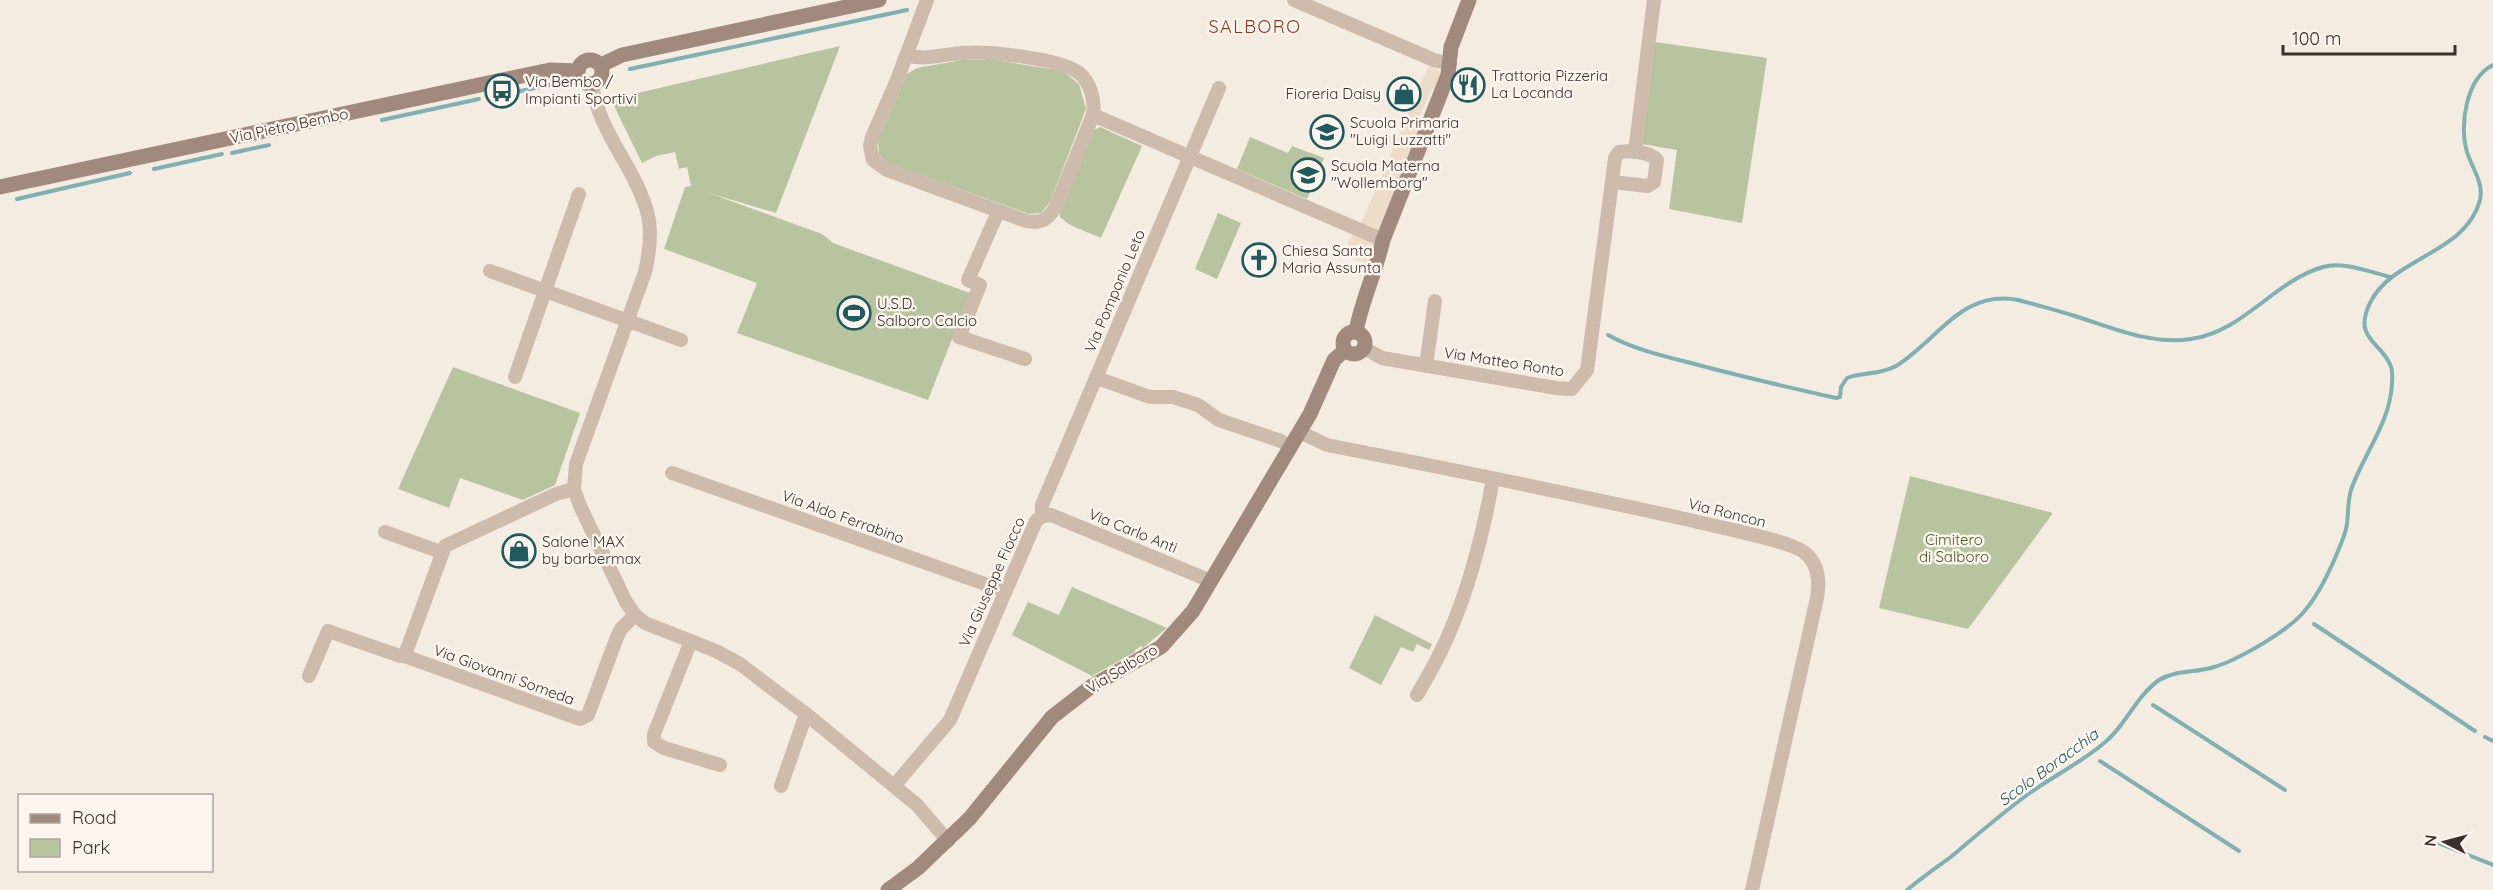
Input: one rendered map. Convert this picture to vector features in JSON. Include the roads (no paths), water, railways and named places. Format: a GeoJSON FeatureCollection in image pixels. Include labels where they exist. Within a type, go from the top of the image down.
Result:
{"type":"FeatureCollection","features":[{"type":"Feature","properties":{"kind":"street","name":"Via Pietro Bembo"},"geometry":{"type":"LineString","coordinates":[[0,187],[550,70],[578,70],[582,63],[589,60],[601,65],[622,55],[879,0]]}},
{"type":"Feature","properties":{"kind":"street"},"geometry":{"type":"LineString","coordinates":[[907,55],[925,58],[967,53],[998,54],[1066,66],[1078,72],[1087,82],[1094,105],[1093,114],[1056,206],[1048,218],[1035,223],[998,212],[887,170],[873,160],[870,146],[872,137],[907,55],[927,0]]}},
{"type":"Feature","properties":{"kind":"street"},"geometry":{"type":"LineString","coordinates":[[1294,0],[1434,60],[1450,64]]}},
{"type":"Feature","properties":{"kind":"street","name":"Via Salboro"},"geometry":{"type":"LineString","coordinates":[[888,890],[918,868],[970,818],[1053,717],[1092,686],[1161,647],[1193,611],[1300,432],[1334,360],[1345,350],[1343,343],[1345,336],[1356,331],[1362,301],[1383,240],[1446,81],[1451,47],[1469,0]]}},
{"type":"Feature","properties":{"kind":"street"},"geometry":{"type":"LineString","coordinates":[[1612,182],[1648,186],[1654,182],[1657,160],[1653,155],[1635,152],[1654,0]]}},
{"type":"Feature","properties":{"kind":"street"},"geometry":{"type":"LineString","coordinates":[[592,84],[602,77],[601,65]]}},
{"type":"Feature","properties":{"kind":"street"},"geometry":{"type":"LineString","coordinates":[[578,70],[582,81],[592,84]]}},
{"type":"Feature","properties":{"kind":"street"},"geometry":{"type":"LineString","coordinates":[[592,84],[600,116],[646,208],[650,231],[650,254],[576,464],[574,489],[580,506],[626,602],[635,615],[645,623],[740,664],[806,714],[917,805],[948,841]]}},
{"type":"Feature","properties":{"kind":"street","name":"Via Pomponio Leto"},"geometry":{"type":"LineString","coordinates":[[1097,378],[1219,88]]}},
{"type":"Feature","properties":{"kind":"street"},"geometry":{"type":"LineString","coordinates":[[1093,114],[1383,240]]}},
{"type":"Feature","properties":{"kind":"street","name":"Via Matteo Ronto"},"geometry":{"type":"LineString","coordinates":[[1365,348],[1383,358],[1572,389],[1587,370],[1615,158],[1619,153],[1635,152]]}},
{"type":"Feature","properties":{"kind":"street"},"geometry":{"type":"LineString","coordinates":[[514,377],[579,194]]}},
{"type":"Feature","properties":{"kind":"street"},"geometry":{"type":"LineString","coordinates":[[998,212],[968,280],[980,285],[959,337],[1025,359]]}},
{"type":"Feature","properties":{"kind":"street"},"geometry":{"type":"LineString","coordinates":[[490,271],[681,340]]}},
{"type":"Feature","properties":{"kind":"street"},"geometry":{"type":"LineString","coordinates":[[1426,366],[1435,302]]}},
{"type":"Feature","properties":{"kind":"street"},"geometry":{"type":"LineString","coordinates":[[1345,350],[1355,354],[1365,348],[1365,338],[1356,331]]}},
{"type":"Feature","properties":{"kind":"street"},"geometry":{"type":"LineString","coordinates":[[1097,378],[1150,397],[1173,397],[1198,405],[1219,420],[1281,441],[1291,447]]}},
{"type":"Feature","properties":{"kind":"street","name":"Via Giuseppe Fiocco"},"geometry":{"type":"LineString","coordinates":[[894,786],[950,720],[1036,522],[1042,516],[1042,506],[1097,378]]}},
{"type":"Feature","properties":{"kind":"street","name":"Via Roncon"},"geometry":{"type":"LineString","coordinates":[[1300,432],[1327,445],[1606,501],[1789,545],[1803,551],[1815,566],[1818,578],[1817,598],[1752,890]]}},
{"type":"Feature","properties":{"kind":"street","name":"Via Aldo Ferrabino"},"geometry":{"type":"LineString","coordinates":[[672,472],[1005,591]]}},
{"type":"Feature","properties":{"kind":"street"},"geometry":{"type":"LineString","coordinates":[[1417,695],[1441,650],[1453,621],[1485,523],[1492,479]]}},
{"type":"Feature","properties":{"kind":"street"},"geometry":{"type":"LineString","coordinates":[[406,656],[445,546],[556,494],[574,489]]}},
{"type":"Feature","properties":{"kind":"street","name":"Via Carlo Anti"},"geometry":{"type":"LineString","coordinates":[[1042,516],[1051,515],[1211,581]]}},
{"type":"Feature","properties":{"kind":"street"},"geometry":{"type":"LineString","coordinates":[[385,531],[441,552]]}},
{"type":"Feature","properties":{"kind":"street","name":"Via Giovanni Someda"},"geometry":{"type":"LineString","coordinates":[[309,676],[328,631],[400,656],[406,656],[410,660],[580,719],[588,715],[621,628],[635,615]]}},
{"type":"Feature","properties":{"kind":"street"},"geometry":{"type":"LineString","coordinates":[[691,641],[654,734],[654,742],[664,748],[720,765]]}},
{"type":"Feature","properties":{"kind":"street"},"geometry":{"type":"LineString","coordinates":[[781,786],[806,714]]}},
{"type":"Feature","properties":{"kind":"waterway"},"geometry":{"type":"LineString","coordinates":[[630,69],[907,10]]}},
{"type":"Feature","properties":{"kind":"waterway","name":"Scolo Boracchia"},"geometry":{"type":"LineString","coordinates":[[1907,890],[2027,795],[2103,744],[2118,729],[2143,695],[2159,680],[2172,675],[2214,667],[2248,652],[2293,622],[2318,593],[2345,532],[2351,490],[2381,425],[2390,398],[2392,369],[2367,333],[2365,315],[2380,288],[2394,275],[2445,244],[2472,218],[2481,194],[2477,176],[2467,152],[2465,116],[2476,80],[2493,65]]}},
{"type":"Feature","properties":{"kind":"waterway"},"geometry":{"type":"LineString","coordinates":[[516,92],[554,84]]}},
{"type":"Feature","properties":{"kind":"waterway"},"geometry":{"type":"LineString","coordinates":[[382,120],[479,99]]}},
{"type":"Feature","properties":{"kind":"waterway"},"geometry":{"type":"LineString","coordinates":[[232,153],[269,145]]}},
{"type":"Feature","properties":{"kind":"waterway"},"geometry":{"type":"LineString","coordinates":[[154,169],[222,154]]}},
{"type":"Feature","properties":{"kind":"waterway"},"geometry":{"type":"LineString","coordinates":[[17,199],[130,173]]}},
{"type":"Feature","properties":{"kind":"waterway"},"geometry":{"type":"LineString","coordinates":[[1608,335],[1659,355],[1836,398],[1840,397],[1841,387],[1847,378],[1884,371],[1896,366],[1952,319],[1981,302],[1998,299],[2018,300],[2147,338],[2176,340],[2191,339],[2227,327],[2289,283],[2323,267],[2348,266],[2390,277]]}},
{"type":"Feature","properties":{"kind":"waterway"},"geometry":{"type":"LineString","coordinates":[[2314,624],[2475,731]]}},
{"type":"Feature","properties":{"kind":"waterway"},"geometry":{"type":"LineString","coordinates":[[2153,705],[2285,790]]}},
{"type":"Feature","properties":{"kind":"waterway"},"geometry":{"type":"LineString","coordinates":[[2485,737],[2493,741]]}},
{"type":"Feature","properties":{"kind":"waterway"},"geometry":{"type":"LineString","coordinates":[[2100,761],[2239,851]]}},
{"type":"Feature","properties":{"kind":"waterway"},"geometry":{"type":"LineString","coordinates":[[2438,843],[2493,865]]}},
{"type":"Feature","properties":{"kind":"place","name":"Trattoria Pizzeria La Locanda"},"geometry":{"type":"Point","coordinates":[1468,85]}},
{"type":"Feature","properties":{"kind":"place","name":"Via Bembo / Impianti Sportivi"},"geometry":{"type":"Point","coordinates":[502,91]}},
{"type":"Feature","properties":{"kind":"place","name":"Fioreria Daisy"},"geometry":{"type":"Point","coordinates":[1404,94]}},
{"type":"Feature","properties":{"kind":"place","name":"Scuola Primaria \"Luigi Luzzatti\""},"geometry":{"type":"Point","coordinates":[1327,132]}},
{"type":"Feature","properties":{"kind":"place","name":"Scuola Materna \"Wollemborg\""},"geometry":{"type":"Point","coordinates":[1308,175]}},
{"type":"Feature","properties":{"kind":"place","name":"Chiesa Santa Maria Assunta"},"geometry":{"type":"Point","coordinates":[1259,260]}},
{"type":"Feature","properties":{"kind":"place","name":"U.S.D. Salboro Calcio"},"geometry":{"type":"Point","coordinates":[854,313]}},
{"type":"Feature","properties":{"kind":"place","name":"Salone MAX by barbermax"},"geometry":{"type":"Point","coordinates":[519,551]}},
{"type":"Feature","properties":{"kind":"district","name":"SALBORO"},"geometry":{"type":"Point","coordinates":[1255,27]}},
{"type":"Feature","properties":{"kind":"park label","name":"Cimitero di Salboro"},"geometry":{"type":"Point","coordinates":[1954,548]}}]}
